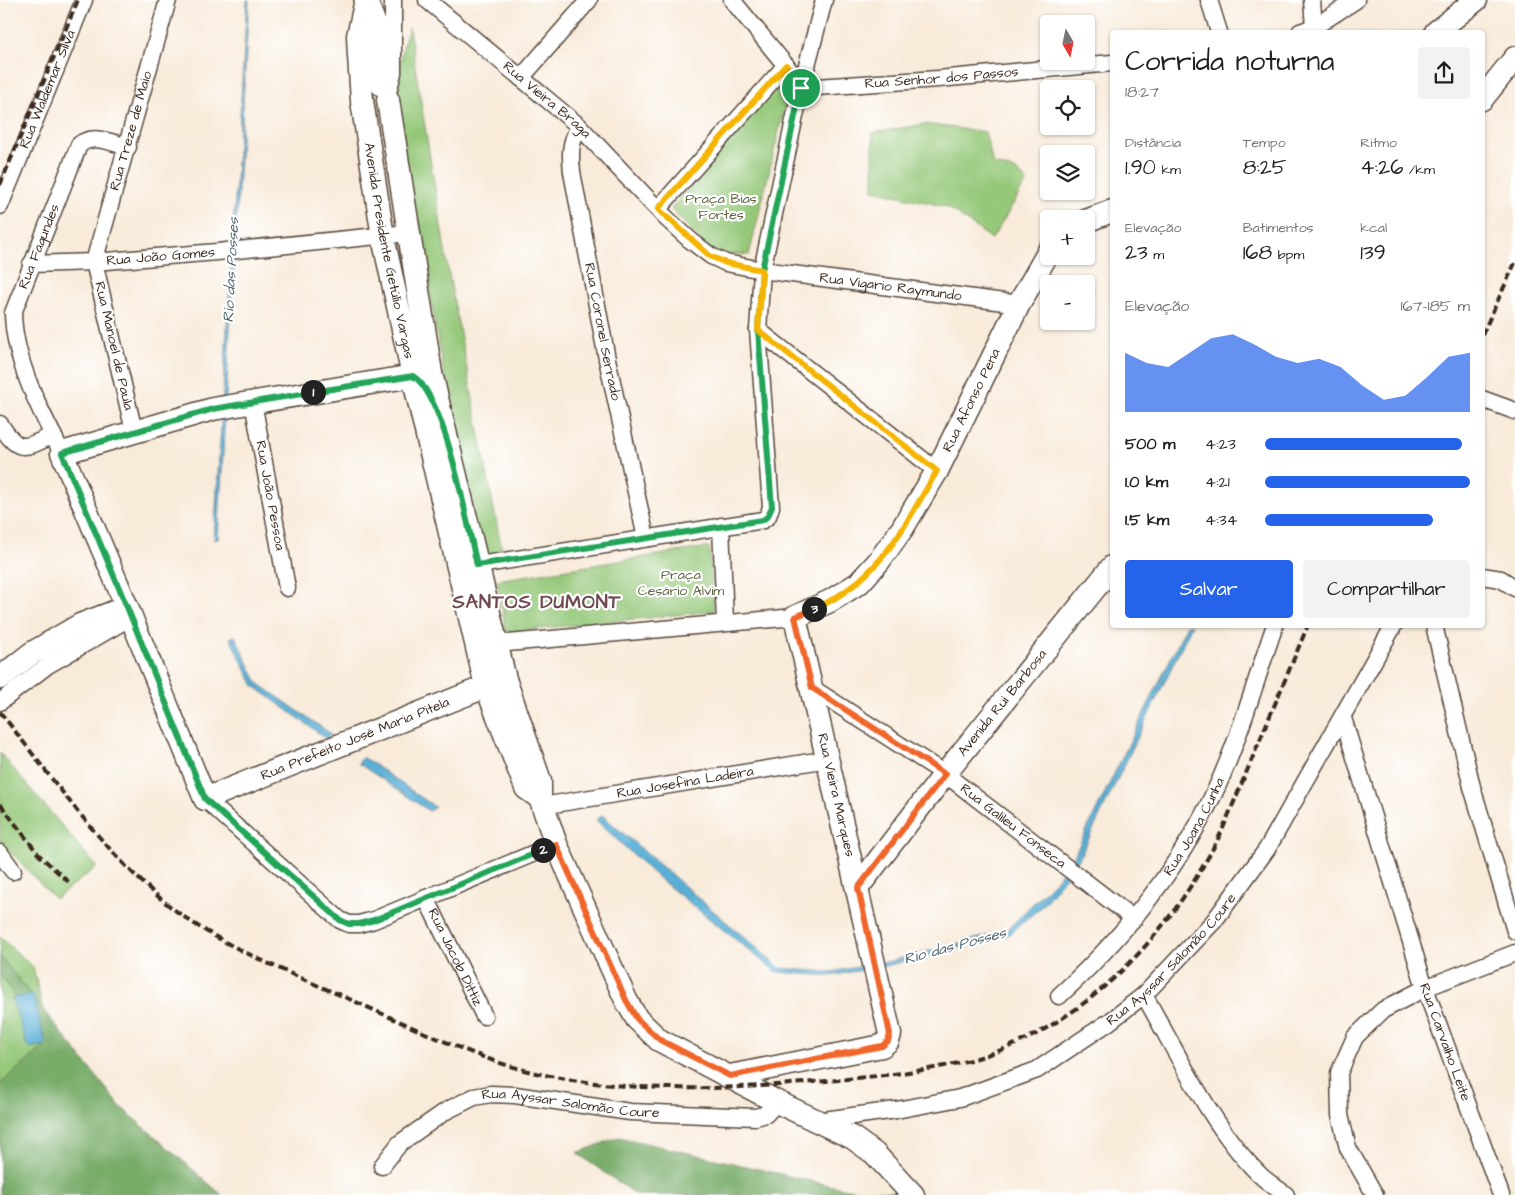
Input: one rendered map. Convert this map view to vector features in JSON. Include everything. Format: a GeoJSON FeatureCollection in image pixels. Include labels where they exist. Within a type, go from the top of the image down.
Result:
{"type":"FeatureCollection","features":[{"type":"Feature","properties":{"kind":"main road"},"geometry":{"type":"LineString","coordinates":[[1438,30],[1476,0]]}},
{"type":"Feature","properties":{"kind":"main road"},"geometry":{"type":"LineString","coordinates":[[1485,95],[1515,58]]}},
{"type":"Feature","properties":{"kind":"main road","name":"Avenida Presidente Getúlio Vargas"},"geometry":{"type":"LineString","coordinates":[[376,94],[408,234],[431,373],[449,447],[467,567],[496,644],[495,683]]}},
{"type":"Feature","properties":{"kind":"main road","name":"Avenida Presidente Getúlio Vargas"},"geometry":{"type":"LineString","coordinates":[[376,94],[383,237],[413,376],[467,567],[495,683],[526,788],[541,802],[556,844],[626,1000],[637,1019],[660,1040],[777,1102],[853,1138],[876,1154],[914,1195]]}},
{"type":"Feature","properties":{"kind":"main road"},"geometry":{"type":"LineString","coordinates":[[1095,218],[1110,212]]}},
{"type":"Feature","properties":{"kind":"main road","name":"Rua Afonso Pena"},"geometry":{"type":"LineString","coordinates":[[795,617],[830,601],[859,583],[879,561],[902,529],[937,471],[1019,304],[1041,265]]}},
{"type":"Feature","properties":{"kind":"main road"},"geometry":{"type":"LineString","coordinates":[[205,799],[129,612],[57,444],[134,431],[235,405],[413,376],[420,380],[427,390],[449,447]]}},
{"type":"Feature","properties":{"kind":"main road","name":"Avenida Rui Barbosa"},"geometry":{"type":"LineString","coordinates":[[858,888],[945,774],[1110,569]]}},
{"type":"Feature","properties":{"kind":"main road"},"geometry":{"type":"LineString","coordinates":[[0,678],[32,653],[80,625],[129,612]]}},
{"type":"Feature","properties":{"kind":"main road","name":"Rua Vieira Marques"},"geometry":{"type":"LineString","coordinates":[[730,1076],[882,1046],[888,1041],[890,1034],[795,617]]}},
{"type":"Feature","properties":{"kind":"main road","name":"Rua Prefeito José Maria Pitela"},"geometry":{"type":"LineString","coordinates":[[205,799],[495,683]]}},
{"type":"Feature","properties":{"kind":"street","name":"Rua Waldemar Silva"},"geometry":{"type":"LineString","coordinates":[[0,206],[84,0]]}},
{"type":"Feature","properties":{"kind":"street","name":"Rua Treze de Maio"},"geometry":{"type":"LineString","coordinates":[[94,262],[168,0]]}},
{"type":"Feature","properties":{"kind":"street"},"geometry":{"type":"LineString","coordinates":[[376,94],[394,73],[393,0]]}},
{"type":"Feature","properties":{"kind":"street","name":"Rua Vieira Braga"},"geometry":{"type":"LineString","coordinates":[[427,0],[580,126],[658,209]]}},
{"type":"Feature","properties":{"kind":"street"},"geometry":{"type":"LineString","coordinates":[[521,78],[589,0]]}},
{"type":"Feature","properties":{"kind":"street"},"geometry":{"type":"LineString","coordinates":[[732,0],[786,65],[801,88]]}},
{"type":"Feature","properties":{"kind":"street"},"geometry":{"type":"LineString","coordinates":[[467,567],[763,520],[768,516],[772,507],[758,330],[762,270],[801,88],[824,0]]}},
{"type":"Feature","properties":{"kind":"street"},"geometry":{"type":"LineString","coordinates":[[1209,0],[1218,30]]}},
{"type":"Feature","properties":{"kind":"street"},"geometry":{"type":"LineString","coordinates":[[1307,30],[1312,0]]}},
{"type":"Feature","properties":{"kind":"street"},"geometry":{"type":"LineString","coordinates":[[1307,30],[1356,0]]}},
{"type":"Feature","properties":{"kind":"street","name":"Rua Senhor dos Passos"},"geometry":{"type":"LineString","coordinates":[[801,88],[938,79],[1110,63]]}},
{"type":"Feature","properties":{"kind":"street"},"geometry":{"type":"LineString","coordinates":[[762,270],[726,263],[710,256],[658,209],[786,65]]}},
{"type":"Feature","properties":{"kind":"street","name":"Rua Coronel Serrado"},"geometry":{"type":"LineString","coordinates":[[580,126],[570,146],[572,172],[607,359],[646,538]]}},
{"type":"Feature","properties":{"kind":"street","name":"Rua Fagundes"},"geometry":{"type":"LineString","coordinates":[[57,444],[23,365],[14,335],[13,313],[79,145],[85,140],[93,139],[128,147]]}},
{"type":"Feature","properties":{"kind":"street","name":"Rua João Gomes"},"geometry":{"type":"LineString","coordinates":[[31,264],[94,262],[250,250],[408,234]]}},
{"type":"Feature","properties":{"kind":"street","name":"Rua Manoel de Paula"},"geometry":{"type":"LineString","coordinates":[[94,262],[134,431]]}},
{"type":"Feature","properties":{"kind":"street","name":"Rua Vigario Raymundo"},"geometry":{"type":"LineString","coordinates":[[762,270],[1019,304]]}},
{"type":"Feature","properties":{"kind":"street"},"geometry":{"type":"LineString","coordinates":[[758,330],[937,471]]}},
{"type":"Feature","properties":{"kind":"street"},"geometry":{"type":"LineString","coordinates":[[1485,400],[1515,411]]}},
{"type":"Feature","properties":{"kind":"street","name":"Rua João Pessoa"},"geometry":{"type":"LineString","coordinates":[[235,405],[278,541],[287,588]]}},
{"type":"Feature","properties":{"kind":"street"},"geometry":{"type":"LineString","coordinates":[[0,424],[11,441],[19,446],[57,444]]}},
{"type":"Feature","properties":{"kind":"street"},"geometry":{"type":"LineString","coordinates":[[721,526],[725,622]]}},
{"type":"Feature","properties":{"kind":"street"},"geometry":{"type":"LineString","coordinates":[[1485,576],[1501,579],[1515,588]]}},
{"type":"Feature","properties":{"kind":"street"},"geometry":{"type":"LineString","coordinates":[[0,702],[48,665],[129,612]]}},
{"type":"Feature","properties":{"kind":"street"},"geometry":{"type":"LineString","coordinates":[[496,644],[795,617]]}},
{"type":"Feature","properties":{"kind":"street","name":"Rua Joana Cunha"},"geometry":{"type":"LineString","coordinates":[[1059,996],[1095,962],[1134,919],[1168,873],[1202,816],[1228,762],[1274,628]]}},
{"type":"Feature","properties":{"kind":"street","name":"Rua Ayssar Salomão Coure"},"geometry":{"type":"LineString","coordinates":[[817,1121],[896,1110],[960,1098],[1037,1070],[1101,1027],[1144,995],[1214,921],[1267,849],[1392,628]]}},
{"type":"Feature","properties":{"kind":"street"},"geometry":{"type":"LineString","coordinates":[[1435,628],[1472,787],[1515,931]]}},
{"type":"Feature","properties":{"kind":"street","name":"Rua Galileu Fonseca"},"geometry":{"type":"LineString","coordinates":[[812,688],[945,774],[1058,858],[1134,919]]}},
{"type":"Feature","properties":{"kind":"street"},"geometry":{"type":"LineString","coordinates":[[1343,718],[1425,988],[1515,953]]}},
{"type":"Feature","properties":{"kind":"street","name":"Rua Josefina Ladeira"},"geometry":{"type":"LineString","coordinates":[[541,802],[828,759]]}},
{"type":"Feature","properties":{"kind":"street"},"geometry":{"type":"LineString","coordinates":[[205,799],[340,920],[349,924],[374,920],[556,844]]}},
{"type":"Feature","properties":{"kind":"street"},"geometry":{"type":"LineString","coordinates":[[0,853],[13,871]]}},
{"type":"Feature","properties":{"kind":"street","name":"Rua Jacob Dittiz"},"geometry":{"type":"LineString","coordinates":[[426,898],[484,1016]]}},
{"type":"Feature","properties":{"kind":"street","name":"Rua Carvalho Leite"},"geometry":{"type":"LineString","coordinates":[[1375,1195],[1348,1148],[1340,1115],[1339,1073],[1355,1037],[1383,1010],[1425,988],[1501,1195]]}},
{"type":"Feature","properties":{"kind":"street"},"geometry":{"type":"LineString","coordinates":[[1144,995],[1210,1109],[1235,1145],[1260,1174],[1286,1195]]}},
{"type":"Feature","properties":{"kind":"street","name":"Rua Ayssar Salomão Coure"},"geometry":{"type":"LineString","coordinates":[[382,1166],[400,1144],[446,1111],[474,1097],[491,1094],[516,1095],[630,1112],[756,1117],[766,1114],[777,1102]]}},
{"type":"Feature","properties":{"kind":"green space"},"geometry":{"type":"Polygon","coordinates":[[[409,28],[449,275],[503,556],[480,559],[434,318],[406,159],[399,104],[399,77],[402,51],[409,28]]]}},
{"type":"Feature","properties":{"kind":"green space","name":"Praça Bias Fortes"},"geometry":{"type":"Polygon","coordinates":[[[779,78],[790,85],[749,255],[721,253],[708,249],[671,209],[779,78]]]}},
{"type":"Feature","properties":{"kind":"green space"},"geometry":{"type":"Polygon","coordinates":[[[925,124],[985,132],[993,164],[1015,170],[1027,181],[992,239],[947,207],[873,190],[873,133],[925,124]]]}},
{"type":"Feature","properties":{"kind":"green space","name":"Praça Cesário Alvim"},"geometry":{"type":"Polygon","coordinates":[[[709,547],[714,611],[506,632],[497,580],[709,547]]]}},
{"type":"Feature","properties":{"kind":"green space"},"geometry":{"type":"Polygon","coordinates":[[[0,753],[97,867],[55,899],[0,841],[0,753]]]}},
{"type":"Feature","properties":{"kind":"green space"},"geometry":{"type":"Polygon","coordinates":[[[0,937],[33,967],[51,1045],[0,1085],[0,937]]]}},
{"type":"Feature","properties":{"kind":"green space"},"geometry":{"type":"Polygon","coordinates":[[[0,956],[121,1107],[222,1195],[0,1195],[0,1084],[46,1045],[0,974],[0,956]]]}},
{"type":"Feature","properties":{"kind":"green space"},"geometry":{"type":"Polygon","coordinates":[[[619,1137],[846,1189],[895,1192],[892,1195],[636,1195],[577,1153],[619,1137]]]}},
{"type":"Feature","properties":{"kind":"water","name":"Rio das Posses"},"geometry":{"type":"Polygon","coordinates":[[[247,0],[249,0],[218,539],[214,540],[247,0]]]}},
{"type":"Feature","properties":{"kind":"water","name":"Rio das Posses"},"geometry":{"type":"Polygon","coordinates":[[[1186,628],[1191,628],[1078,861],[1042,906],[1008,935],[890,965],[830,976],[776,972],[656,876],[596,820],[602,815],[780,968],[830,972],[891,961],[1006,931],[1055,881],[1073,858],[1186,628]]]}},
{"type":"Feature","properties":{"kind":"water"},"geometry":{"type":"Polygon","coordinates":[[[235,636],[258,683],[331,734],[327,739],[254,686],[230,638],[235,636]]]}},
{"type":"Feature","properties":{"kind":"water"},"geometry":{"type":"Polygon","coordinates":[[[363,757],[435,807],[429,811],[358,763],[363,757]]]}},
{"type":"Feature","properties":{"kind":"water"},"geometry":{"type":"Polygon","coordinates":[[[33,994],[46,1045],[28,1048],[12,998],[33,994]]]}},
{"type":"Feature","properties":{"kind":"railway"},"geometry":{"type":"LineString","coordinates":[[0,185],[78,0]]}},
{"type":"Feature","properties":{"kind":"railway"},"geometry":{"type":"LineString","coordinates":[[1485,328],[1515,263]]}},
{"type":"Feature","properties":{"kind":"railway"},"geometry":{"type":"LineString","coordinates":[[0,712],[88,824],[137,877],[190,921],[246,953],[457,1047],[494,1061],[535,1073],[623,1086],[669,1088],[760,1086],[892,1074],[960,1063],[982,1057],[1024,1040],[1086,1002],[1139,953],[1163,925],[1204,865],[1221,833],[1307,628]]}},
{"type":"Feature","properties":{"kind":"railway"},"geometry":{"type":"LineString","coordinates":[[0,804],[39,855],[71,884]]}},
{"type":"Feature","properties":{"kind":"district","name":"SANTOS DUMONT"},"geometry":{"type":"Point","coordinates":[537,602]}},
{"type":"Feature","properties":{"kind":"route"},"geometry":{"type":"LineString","coordinates":[[801,88],[762,270],[758,330],[772,507],[768,516],[763,520],[477,565],[449,447],[437,411],[427,390],[420,380],[413,376],[213,409],[62,453],[205,799],[340,920],[349,924],[359,924],[374,920],[556,844],[626,1000],[637,1019],[660,1040],[730,1076],[882,1046],[888,1041],[890,1034],[858,888],[945,774],[812,688],[795,617],[830,601],[859,583],[879,561],[902,529],[937,471],[758,330],[762,270],[726,263],[710,256],[690,240],[658,209],[786,65],[801,88]]}}]}
